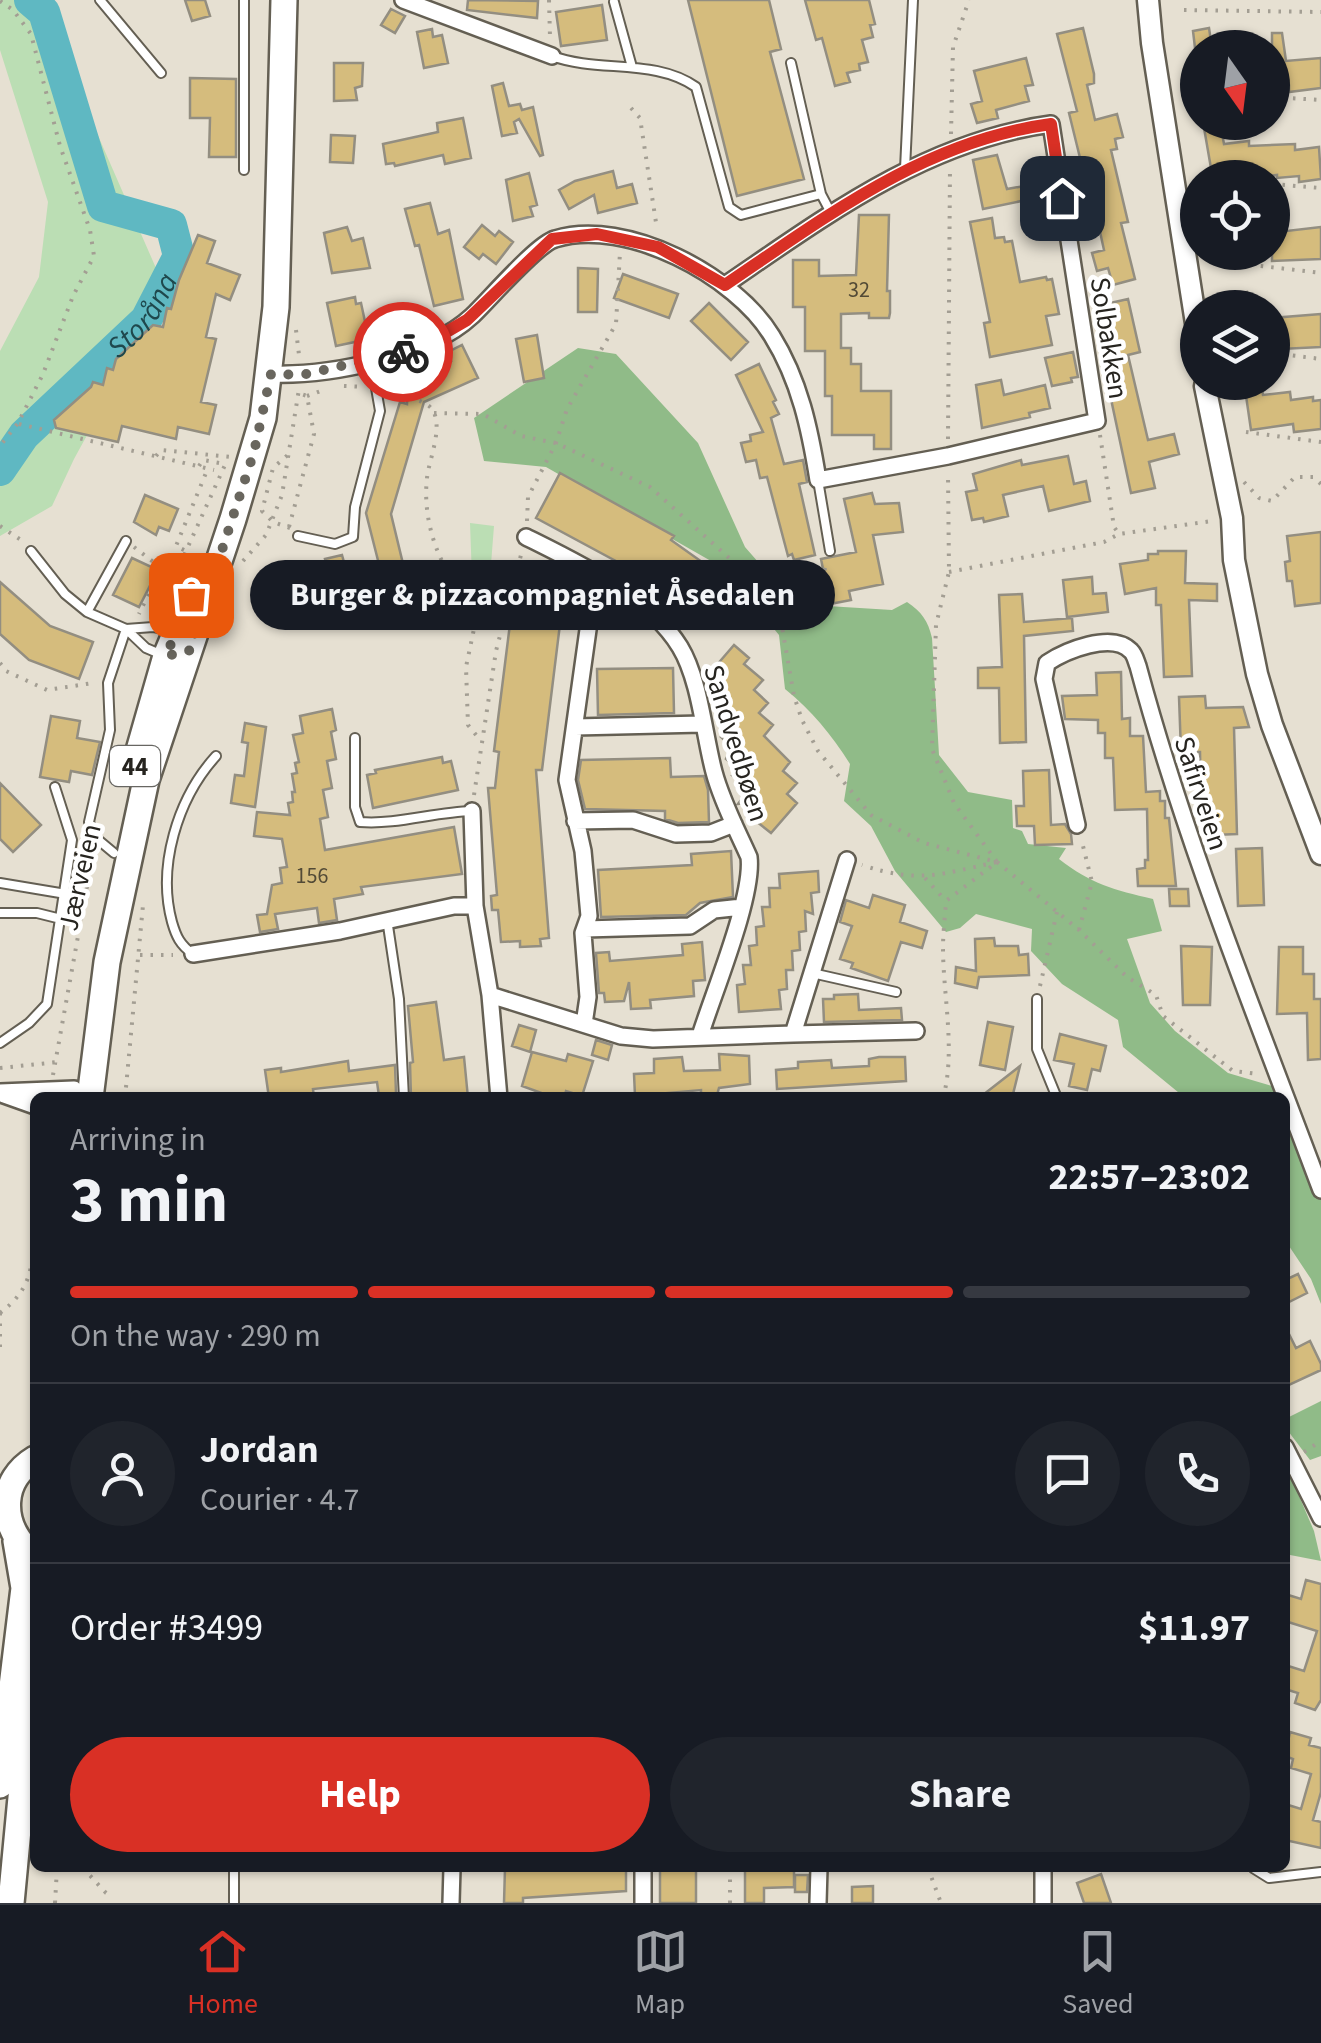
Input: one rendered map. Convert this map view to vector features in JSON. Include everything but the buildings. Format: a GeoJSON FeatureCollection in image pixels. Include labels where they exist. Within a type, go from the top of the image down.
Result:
{"type":"FeatureCollection","features":[{"type":"Feature","properties":{"kind":"main road","name":"Jærveien"},"geometry":{"type":"LineString","coordinates":[[73,1092],[105,846],[147,716],[177,646],[271,374],[284,0]]}},
{"type":"Feature","properties":{"kind":"main road","name":"Jærveien"},"geometry":{"type":"LineString","coordinates":[[73,1092],[107,962],[177,646]]}},
{"type":"Feature","properties":{"kind":"main road"},"geometry":{"type":"LineString","coordinates":[[0,1785],[24,1588],[25,1547],[6,1529],[0,1512],[1,1496],[8,1480],[27,1463]]}},
{"type":"Feature","properties":{"kind":"main road"},"geometry":{"type":"LineString","coordinates":[[11,1903],[30,1703]]}},
{"type":"Feature","properties":{"kind":"street"},"geometry":{"type":"LineString","coordinates":[[404,0],[552,56]]}},
{"type":"Feature","properties":{"kind":"street"},"geometry":{"type":"LineString","coordinates":[[1148,0],[1191,290]]}},
{"type":"Feature","properties":{"kind":"street","name":"Solbakken"},"geometry":{"type":"LineString","coordinates":[[725,285],[831,212],[905,169],[950,149],[1014,129],[1051,124],[1098,421],[948,456],[818,480]]}},
{"type":"Feature","properties":{"kind":"street"},"geometry":{"type":"LineString","coordinates":[[271,374],[302,375],[424,345],[467,320],[552,239],[597,234],[620,238],[658,247],[725,285],[772,334],[807,412],[818,480]]}},
{"type":"Feature","properties":{"kind":"street"},"geometry":{"type":"LineString","coordinates":[[1207,400],[1220,520],[1234,560],[1257,674],[1321,854]]}},
{"type":"Feature","properties":{"kind":"street","name":"Sandvedbøen"},"geometry":{"type":"LineString","coordinates":[[526,537],[599,574],[651,614],[680,647],[691,674],[716,778],[749,857],[750,870],[742,907],[700,1036]]}},
{"type":"Feature","properties":{"kind":"street"},"geometry":{"type":"LineString","coordinates":[[584,1024],[588,998],[583,944],[590,916],[583,851],[567,780],[592,594],[599,574]]}},
{"type":"Feature","properties":{"kind":"street","name":"Safirveien"},"geometry":{"type":"LineString","coordinates":[[1077,824],[1044,679],[1047,662],[1080,646],[1116,643],[1131,650],[1138,666],[1170,780],[1284,1092]]}},
{"type":"Feature","properties":{"kind":"street"},"geometry":{"type":"LineString","coordinates":[[575,727],[702,724]]}},
{"type":"Feature","properties":{"kind":"street"},"geometry":{"type":"LineString","coordinates":[[472,811],[476,906],[499,1092]]}},
{"type":"Feature","properties":{"kind":"street"},"geometry":{"type":"LineString","coordinates":[[576,822],[633,820],[667,833],[683,834],[710,833],[734,824]]}},
{"type":"Feature","properties":{"kind":"street"},"geometry":{"type":"LineString","coordinates":[[793,1034],[848,860]]}},
{"type":"Feature","properties":{"kind":"street"},"geometry":{"type":"LineString","coordinates":[[192,954],[476,906]]}},
{"type":"Feature","properties":{"kind":"street"},"geometry":{"type":"LineString","coordinates":[[586,929],[690,926],[714,910],[742,907]]}},
{"type":"Feature","properties":{"kind":"street"},"geometry":{"type":"LineString","coordinates":[[490,996],[621,1036],[653,1039],[916,1032]]}},
{"type":"Feature","properties":{"kind":"street"},"geometry":{"type":"LineString","coordinates":[[0,1093],[30,1093]]}},
{"type":"Feature","properties":{"kind":"street"},"geometry":{"type":"LineString","coordinates":[[0,1093],[30,1104]]}},
{"type":"Feature","properties":{"kind":"street","name":"Safirveien"},"geometry":{"type":"LineString","coordinates":[[1290,1108],[1321,1190]]}},
{"type":"Feature","properties":{"kind":"street"},"geometry":{"type":"LineString","coordinates":[[1290,1457],[1321,1518]]}},
{"type":"Feature","properties":{"kind":"street"},"geometry":{"type":"LineString","coordinates":[[451,1903],[452,1872]]}},
{"type":"Feature","properties":{"kind":"street"},"geometry":{"type":"LineString","coordinates":[[643,1872],[643,1903]]}},
{"type":"Feature","properties":{"kind":"street"},"geometry":{"type":"LineString","coordinates":[[818,1872],[818,1903]]}},
{"type":"Feature","properties":{"kind":"street"},"geometry":{"type":"LineString","coordinates":[[1044,1872],[1044,1903]]}},
{"type":"Feature","properties":{"kind":"lane"},"geometry":{"type":"LineString","coordinates":[[100,0],[160,73]]}},
{"type":"Feature","properties":{"kind":"lane"},"geometry":{"type":"LineString","coordinates":[[244,0],[244,170]]}},
{"type":"Feature","properties":{"kind":"lane"},"geometry":{"type":"LineString","coordinates":[[905,169],[913,0]]}},
{"type":"Feature","properties":{"kind":"lane"},"geometry":{"type":"LineString","coordinates":[[614,2],[632,68]]}},
{"type":"Feature","properties":{"kind":"lane"},"geometry":{"type":"LineString","coordinates":[[552,56],[568,62],[682,77],[696,87],[728,207],[740,215],[821,194]]}},
{"type":"Feature","properties":{"kind":"lane"},"geometry":{"type":"LineString","coordinates":[[790,63],[821,194],[831,212]]}},
{"type":"Feature","properties":{"kind":"lane"},"geometry":{"type":"LineString","coordinates":[[298,536],[334,544],[352,537],[355,507],[380,412],[367,362]]}},
{"type":"Feature","properties":{"kind":"lane"},"geometry":{"type":"LineString","coordinates":[[818,480],[830,551]]}},
{"type":"Feature","properties":{"kind":"lane"},"geometry":{"type":"LineString","coordinates":[[87,612],[126,541]]}},
{"type":"Feature","properties":{"kind":"lane"},"geometry":{"type":"LineString","coordinates":[[31,551],[65,594],[87,612],[126,629],[146,648],[177,646]]}},
{"type":"Feature","properties":{"kind":"lane"},"geometry":{"type":"LineString","coordinates":[[551,606],[562,555]]}},
{"type":"Feature","properties":{"kind":"lane"},"geometry":{"type":"LineString","coordinates":[[126,629],[153,626],[177,646]]}},
{"type":"Feature","properties":{"kind":"lane"},"geometry":{"type":"LineString","coordinates":[[105,846],[89,822],[110,730],[108,682],[126,629]]}},
{"type":"Feature","properties":{"kind":"lane"},"geometry":{"type":"LineString","coordinates":[[355,738],[356,807],[360,822],[381,824],[441,812],[472,811]]}},
{"type":"Feature","properties":{"kind":"lane"},"geometry":{"type":"LineString","coordinates":[[192,954],[179,942],[174,929],[166,900],[166,863],[187,803],[205,768],[216,756]]}},
{"type":"Feature","properties":{"kind":"lane"},"geometry":{"type":"LineString","coordinates":[[0,1043],[29,1023],[47,1004],[72,840],[55,787]]}},
{"type":"Feature","properties":{"kind":"lane"},"geometry":{"type":"LineString","coordinates":[[0,884],[66,894]]}},
{"type":"Feature","properties":{"kind":"lane"},"geometry":{"type":"LineString","coordinates":[[0,913],[37,913],[61,919]]}},
{"type":"Feature","properties":{"kind":"lane"},"geometry":{"type":"LineString","coordinates":[[386,919],[399,999],[404,1092]]}},
{"type":"Feature","properties":{"kind":"lane"},"geometry":{"type":"LineString","coordinates":[[812,973],[896,992]]}},
{"type":"Feature","properties":{"kind":"lane"},"geometry":{"type":"LineString","coordinates":[[1038,998],[1037,1048],[1055,1092]]}},
{"type":"Feature","properties":{"kind":"lane"},"geometry":{"type":"LineString","coordinates":[[234,1872],[234,1903]]}},
{"type":"Feature","properties":{"kind":"lane"},"geometry":{"type":"LineString","coordinates":[[1260,1872],[1270,1878],[1321,1872]]}},
{"type":"Feature","properties":{"kind":"path"},"geometry":{"type":"LineString","coordinates":[[548,0],[552,56]]}},
{"type":"Feature","properties":{"kind":"path"},"geometry":{"type":"LineString","coordinates":[[969,0],[954,47],[950,149],[949,572],[936,624],[932,748],[954,803],[997,862],[1079,930],[1126,977],[1156,996],[1163,1016],[1232,1071],[1278,1076]]}},
{"type":"Feature","properties":{"kind":"path"},"geometry":{"type":"LineString","coordinates":[[0,1],[13,10],[31,34],[60,146],[90,230],[94,256],[73,296],[44,374],[18,423],[0,446]]}},
{"type":"Feature","properties":{"kind":"path"},"geometry":{"type":"LineString","coordinates":[[1184,10],[1321,12]]}},
{"type":"Feature","properties":{"kind":"path"},"geometry":{"type":"LineString","coordinates":[[1290,97],[1321,100]]}},
{"type":"Feature","properties":{"kind":"path"},"geometry":{"type":"LineString","coordinates":[[632,108],[640,118],[654,224],[662,237],[658,247]]}},
{"type":"Feature","properties":{"kind":"path"},"geometry":{"type":"LineString","coordinates":[[1290,185],[1321,188]]}},
{"type":"Feature","properties":{"kind":"path"},"geometry":{"type":"LineString","coordinates":[[472,811],[496,651],[526,537],[528,497],[556,443],[567,409],[616,324],[620,238]]}},
{"type":"Feature","properties":{"kind":"path"},"geometry":{"type":"LineString","coordinates":[[1290,269],[1321,273]]}},
{"type":"Feature","properties":{"kind":"path"},"geometry":{"type":"LineString","coordinates":[[1290,356],[1321,359]]}},
{"type":"Feature","properties":{"kind":"path"},"geometry":{"type":"LineString","coordinates":[[298,393],[307,396],[337,385],[376,388],[429,405],[434,414],[437,425],[426,481],[427,507],[441,561],[456,586],[472,600],[475,624],[466,667],[468,725],[482,743]]}},
{"type":"Feature","properties":{"kind":"path"},"geometry":{"type":"LineString","coordinates":[[289,527],[314,434],[307,396]]}},
{"type":"Feature","properties":{"kind":"path"},"geometry":{"type":"LineString","coordinates":[[434,414],[483,414],[521,436],[556,443],[650,487],[767,592],[782,628],[802,720],[818,751],[871,815],[924,843],[997,862]]}},
{"type":"Feature","properties":{"kind":"path"},"geometry":{"type":"LineString","coordinates":[[1098,421],[1114,527],[1119,534]]}},
{"type":"Feature","properties":{"kind":"path"},"geometry":{"type":"LineString","coordinates":[[18,423],[211,469],[176,546],[184,550]]}},
{"type":"Feature","properties":{"kind":"path"},"geometry":{"type":"LineString","coordinates":[[1246,432],[1321,442]]}},
{"type":"Feature","properties":{"kind":"path"},"geometry":{"type":"LineString","coordinates":[[156,456],[162,450],[243,455]]}},
{"type":"Feature","properties":{"kind":"path"},"geometry":{"type":"LineString","coordinates":[[290,453],[274,468],[262,511],[298,536]]}},
{"type":"Feature","properties":{"kind":"path"},"geometry":{"type":"LineString","coordinates":[[199,466],[203,460],[225,464],[243,455]]}},
{"type":"Feature","properties":{"kind":"path"},"geometry":{"type":"LineString","coordinates":[[164,600],[225,464]]}},
{"type":"Feature","properties":{"kind":"path"},"geometry":{"type":"LineString","coordinates":[[1234,472],[1259,498],[1272,500],[1296,477],[1313,477],[1321,484]]}},
{"type":"Feature","properties":{"kind":"path"},"geometry":{"type":"LineString","coordinates":[[949,572],[1104,542],[1119,534],[1213,520]]}},
{"type":"Feature","properties":{"kind":"path"},"geometry":{"type":"LineString","coordinates":[[0,526],[31,551]]}},
{"type":"Feature","properties":{"kind":"path"},"geometry":{"type":"LineString","coordinates":[[126,541],[161,568],[142,610],[126,629]]}},
{"type":"Feature","properties":{"kind":"path"},"geometry":{"type":"LineString","coordinates":[[782,628],[801,617],[817,596],[830,551]]}},
{"type":"Feature","properties":{"kind":"path"},"geometry":{"type":"LineString","coordinates":[[0,663],[6,671],[47,690],[108,682]]}},
{"type":"Feature","properties":{"kind":"path"},"geometry":{"type":"LineString","coordinates":[[1077,824],[1092,882],[1079,930]]}},
{"type":"Feature","properties":{"kind":"path"},"geometry":{"type":"LineString","coordinates":[[73,1092],[58,1062],[105,846]]}},
{"type":"Feature","properties":{"kind":"path"},"geometry":{"type":"LineString","coordinates":[[848,860],[893,876],[924,878],[997,862]]}},
{"type":"Feature","properties":{"kind":"path"},"geometry":{"type":"LineString","coordinates":[[946,901],[997,862]]}},
{"type":"Feature","properties":{"kind":"path"},"geometry":{"type":"LineString","coordinates":[[924,878],[946,901],[943,950],[948,994],[943,1092]]}},
{"type":"Feature","properties":{"kind":"path"},"geometry":{"type":"LineString","coordinates":[[1038,998],[1057,912]]}},
{"type":"Feature","properties":{"kind":"path"},"geometry":{"type":"LineString","coordinates":[[140,956],[192,954]]}},
{"type":"Feature","properties":{"kind":"path"},"geometry":{"type":"LineString","coordinates":[[0,1068],[58,1062]]}},
{"type":"Feature","properties":{"kind":"path"},"geometry":{"type":"LineString","coordinates":[[0,1349],[0,1313],[18,1300],[30,1275]]}},
{"type":"Feature","properties":{"kind":"path"},"geometry":{"type":"LineString","coordinates":[[55,1903],[56,1872]]}},
{"type":"Feature","properties":{"kind":"path"},"geometry":{"type":"LineString","coordinates":[[87,1872],[112,1896]]}},
{"type":"Feature","properties":{"kind":"path"},"geometry":{"type":"LineString","coordinates":[[730,1872],[730,1903]]}},
{"type":"Feature","properties":{"kind":"path"},"geometry":{"type":"LineString","coordinates":[[929,1872],[941,1903]]}},
{"type":"Feature","properties":{"kind":"green space"},"geometry":{"type":"Polygon","coordinates":[[[0,0],[35,0],[44,12],[166,291],[52,506],[0,536],[0,351],[39,277],[48,202],[0,50],[0,0]]]}},
{"type":"Feature","properties":{"kind":"green space"},"geometry":{"type":"Polygon","coordinates":[[[578,348],[616,354],[698,443],[745,547],[795,604],[892,610],[907,602],[920,613],[932,638],[939,755],[968,792],[1012,800],[1013,828],[1022,831],[1028,844],[1066,848],[1059,859],[1082,875],[1153,899],[1162,931],[1127,939],[1150,1003],[1175,1031],[1228,1073],[1279,1088],[1280,1092],[1178,1092],[1123,1047],[1118,1020],[1062,984],[1031,951],[1032,929],[976,914],[960,928],[946,932],[895,871],[871,826],[844,801],[850,764],[820,724],[785,689],[779,635],[725,569],[546,467],[484,461],[474,418],[578,348]]]}},
{"type":"Feature","properties":{"kind":"green space"},"geometry":{"type":"Polygon","coordinates":[[[470,523],[494,526],[490,577],[472,578],[470,523]]]}},
{"type":"Feature","properties":{"kind":"green space"},"geometry":{"type":"Polygon","coordinates":[[[1290,1117],[1321,1195],[1321,1304],[1311,1279],[1290,1248],[1290,1117]]]}},
{"type":"Feature","properties":{"kind":"green space"},"geometry":{"type":"Polygon","coordinates":[[[1321,1401],[1321,1456],[1310,1460],[1290,1434],[1290,1416],[1321,1401]]]}},
{"type":"Feature","properties":{"kind":"green space"},"geometry":{"type":"Polygon","coordinates":[[[1290,1475],[1314,1531],[1321,1561],[1290,1555],[1290,1475]]]}},
{"type":"Feature","properties":{"kind":"waterway","name":"Storåna"},"geometry":{"type":"LineString","coordinates":[[0,470],[24,435],[146,320],[179,256],[171,225],[103,206],[44,12],[30,0]]}},
{"type":"Feature","properties":{"kind":"way so far"},"geometry":{"type":"LineString","coordinates":[[191,595],[166,656],[189,651],[254,452],[271,374],[302,375],[403,352]]}},
{"type":"Feature","properties":{"kind":"place","name":"Burger & pizzacompagniet Åsedalen"},"geometry":{"type":"Point","coordinates":[191,595]}},
{"type":"Feature","properties":{"kind":"route"},"geometry":{"type":"LineString","coordinates":[[403,352],[424,345],[467,320],[552,239],[597,234],[658,247],[725,285],[831,212],[905,169],[950,149],[1014,129],[1051,124],[1062,198]]}}]}
